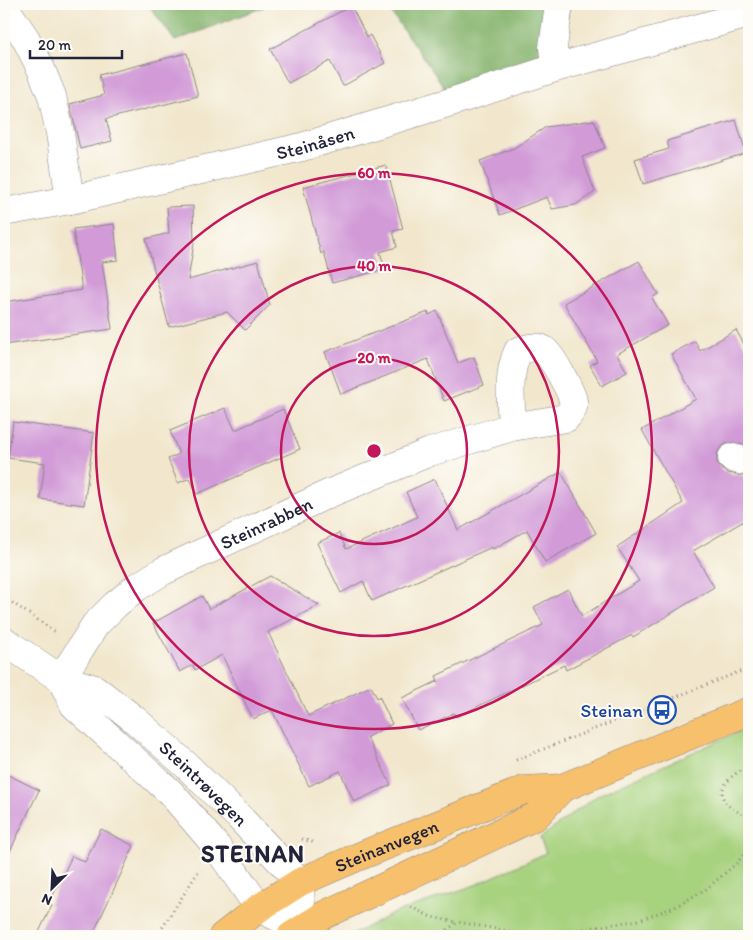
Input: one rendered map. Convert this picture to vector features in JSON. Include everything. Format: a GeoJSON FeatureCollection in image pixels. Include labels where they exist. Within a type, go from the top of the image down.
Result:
{"type":"FeatureCollection","features":[{"type":"Feature","properties":{"kind":"main road","name":"Steinanvegen"},"geometry":{"type":"LineString","coordinates":[[223,936],[259,908],[300,882],[369,852],[524,790],[562,788],[749,711]]}},
{"type":"Feature","properties":{"kind":"main road","name":"Steinanvegen"},"geometry":{"type":"LineString","coordinates":[[296,933],[324,915],[536,816],[562,788]]}},
{"type":"Feature","properties":{"kind":"street"},"geometry":{"type":"LineString","coordinates":[[555,68],[554,47],[559,4]]}},
{"type":"Feature","properties":{"kind":"street"},"geometry":{"type":"LineString","coordinates":[[4,10],[26,39],[52,96],[60,133],[70,200]]}},
{"type":"Feature","properties":{"kind":"street","name":"Steinåsen"},"geometry":{"type":"LineString","coordinates":[[4,212],[70,200],[302,147],[555,68],[749,14]]}},
{"type":"Feature","properties":{"kind":"street","name":"Steinrabben"},"geometry":{"type":"LineString","coordinates":[[61,679],[95,625],[137,587],[163,571],[328,494],[430,452],[512,427]]}},
{"type":"Feature","properties":{"kind":"street","name":"Steintrøvegen"},"geometry":{"type":"LineString","coordinates":[[4,641],[61,679],[95,689],[134,719],[186,764],[300,882]]}},
{"type":"Feature","properties":{"kind":"street","name":"Steintrøvegen"},"geometry":{"type":"LineString","coordinates":[[61,679],[74,705],[171,793],[217,846],[259,908],[296,933]]}},
{"type":"Feature","properties":{"kind":"street"},"geometry":{"type":"LineString","coordinates":[[296,933],[300,882]]}},
{"type":"Feature","properties":{"kind":"path"},"geometry":{"type":"LineString","coordinates":[[509,762],[749,668]]}},
{"type":"Feature","properties":{"kind":"path"},"geometry":{"type":"LineString","coordinates":[[749,765],[731,776],[723,786],[722,795],[726,804],[736,812],[749,816]]}},
{"type":"Feature","properties":{"kind":"path"},"geometry":{"type":"LineString","coordinates":[[295,835],[317,843]]}},
{"type":"Feature","properties":{"kind":"path"},"geometry":{"type":"LineString","coordinates":[[408,905],[431,916],[519,934],[571,931],[638,920],[675,907],[706,889],[737,863],[749,848]]}},
{"type":"Feature","properties":{"kind":"path"},"geometry":{"type":"LineString","coordinates":[[157,936],[200,869]]}},
{"type":"Feature","properties":{"kind":"path"},"geometry":{"type":"LineString","coordinates":[[439,936],[458,922]]}},
{"type":"Feature","properties":{"kind":"green space"},"geometry":{"type":"Polygon","coordinates":[[[148,4],[271,4],[175,41],[148,4]]]}},
{"type":"Feature","properties":{"kind":"green space"},"geometry":{"type":"Polygon","coordinates":[[[385,4],[570,4],[555,68],[454,101],[385,4]]]}},
{"type":"Feature","properties":{"kind":"green space"},"geometry":{"type":"Polygon","coordinates":[[[749,727],[749,936],[350,936],[394,913],[475,885],[546,853],[540,838],[598,795],[749,727]]]}},
{"type":"Feature","properties":{"kind":"building"},"geometry":{"type":"Polygon","coordinates":[[[351,6],[367,37],[370,35],[385,63],[343,86],[330,61],[288,83],[270,49],[351,6]]]}},
{"type":"Feature","properties":{"kind":"building"},"geometry":{"type":"Polygon","coordinates":[[[187,53],[198,96],[106,119],[112,141],[80,149],[70,104],[104,95],[99,75],[187,53]]]}},
{"type":"Feature","properties":{"kind":"building"},"geometry":{"type":"Polygon","coordinates":[[[594,120],[605,148],[582,157],[595,192],[575,205],[552,209],[547,197],[500,215],[480,161],[514,148],[546,127],[594,120]]]}},
{"type":"Feature","properties":{"kind":"building"},"geometry":{"type":"Polygon","coordinates":[[[736,120],[746,153],[643,184],[635,159],[669,149],[667,141],[736,120]]]}},
{"type":"Feature","properties":{"kind":"building"},"geometry":{"type":"Polygon","coordinates":[[[386,165],[403,229],[393,231],[397,247],[380,252],[385,269],[332,283],[324,252],[321,254],[303,187],[386,165]]]}},
{"type":"Feature","properties":{"kind":"building"},"geometry":{"type":"Polygon","coordinates":[[[193,206],[194,243],[188,280],[258,261],[270,305],[245,330],[227,312],[169,327],[146,239],[169,233],[167,207],[193,206]]]}},
{"type":"Feature","properties":{"kind":"building"},"geometry":{"type":"Polygon","coordinates":[[[114,224],[118,260],[102,262],[112,329],[4,345],[4,302],[82,290],[73,229],[114,224]]]}},
{"type":"Feature","properties":{"kind":"building"},"geometry":{"type":"Polygon","coordinates":[[[639,261],[658,294],[652,298],[668,325],[617,354],[627,372],[602,386],[590,365],[597,361],[564,303],[639,261]]]}},
{"type":"Feature","properties":{"kind":"building"},"geometry":{"type":"Polygon","coordinates":[[[437,311],[458,363],[474,357],[484,385],[444,401],[428,359],[341,394],[325,352],[428,312],[429,315],[437,311]]]}},
{"type":"Feature","properties":{"kind":"building"},"geometry":{"type":"Polygon","coordinates":[[[736,330],[749,353],[749,446],[727,443],[720,448],[717,454],[717,462],[721,469],[728,473],[749,477],[749,518],[693,551],[714,587],[633,637],[632,635],[566,670],[564,665],[456,717],[454,713],[418,730],[402,698],[438,681],[436,676],[543,625],[534,607],[568,589],[582,616],[639,581],[617,547],[683,503],[642,430],[696,399],[671,354],[695,341],[700,351],[736,330]]]}},
{"type":"Feature","properties":{"kind":"building"},"geometry":{"type":"Polygon","coordinates":[[[225,408],[235,430],[283,409],[300,449],[197,494],[190,478],[178,483],[168,459],[179,454],[170,431],[225,408]]]}},
{"type":"Feature","properties":{"kind":"building"},"geometry":{"type":"Polygon","coordinates":[[[13,422],[94,433],[84,505],[40,499],[45,463],[8,458],[13,422]]]}},
{"type":"Feature","properties":{"kind":"building"},"geometry":{"type":"Polygon","coordinates":[[[561,472],[596,533],[545,562],[527,530],[493,549],[492,547],[372,601],[363,581],[341,593],[317,543],[339,533],[346,549],[417,517],[406,492],[435,479],[458,530],[561,472]]]}},
{"type":"Feature","properties":{"kind":"building"},"geometry":{"type":"Polygon","coordinates":[[[270,576],[319,605],[268,632],[308,716],[371,686],[377,698],[379,696],[392,724],[367,737],[391,785],[354,802],[340,771],[309,786],[272,710],[253,719],[222,655],[195,670],[193,665],[180,672],[153,623],[202,596],[209,609],[270,576]]]}},
{"type":"Feature","properties":{"kind":"building"},"geometry":{"type":"Polygon","coordinates":[[[4,773],[39,790],[4,864],[4,773]]]}},
{"type":"Feature","properties":{"kind":"building"},"geometry":{"type":"Polygon","coordinates":[[[101,829],[134,846],[92,936],[37,936],[52,905],[49,904],[72,856],[85,862],[101,829]]]}},
{"type":"Feature","properties":{"kind":"place","name":"Steinan"},"geometry":{"type":"Point","coordinates":[662,710]}},
{"type":"Feature","properties":{"kind":"district","name":"STEINAN"},"geometry":{"type":"Point","coordinates":[253,853]}}]}
